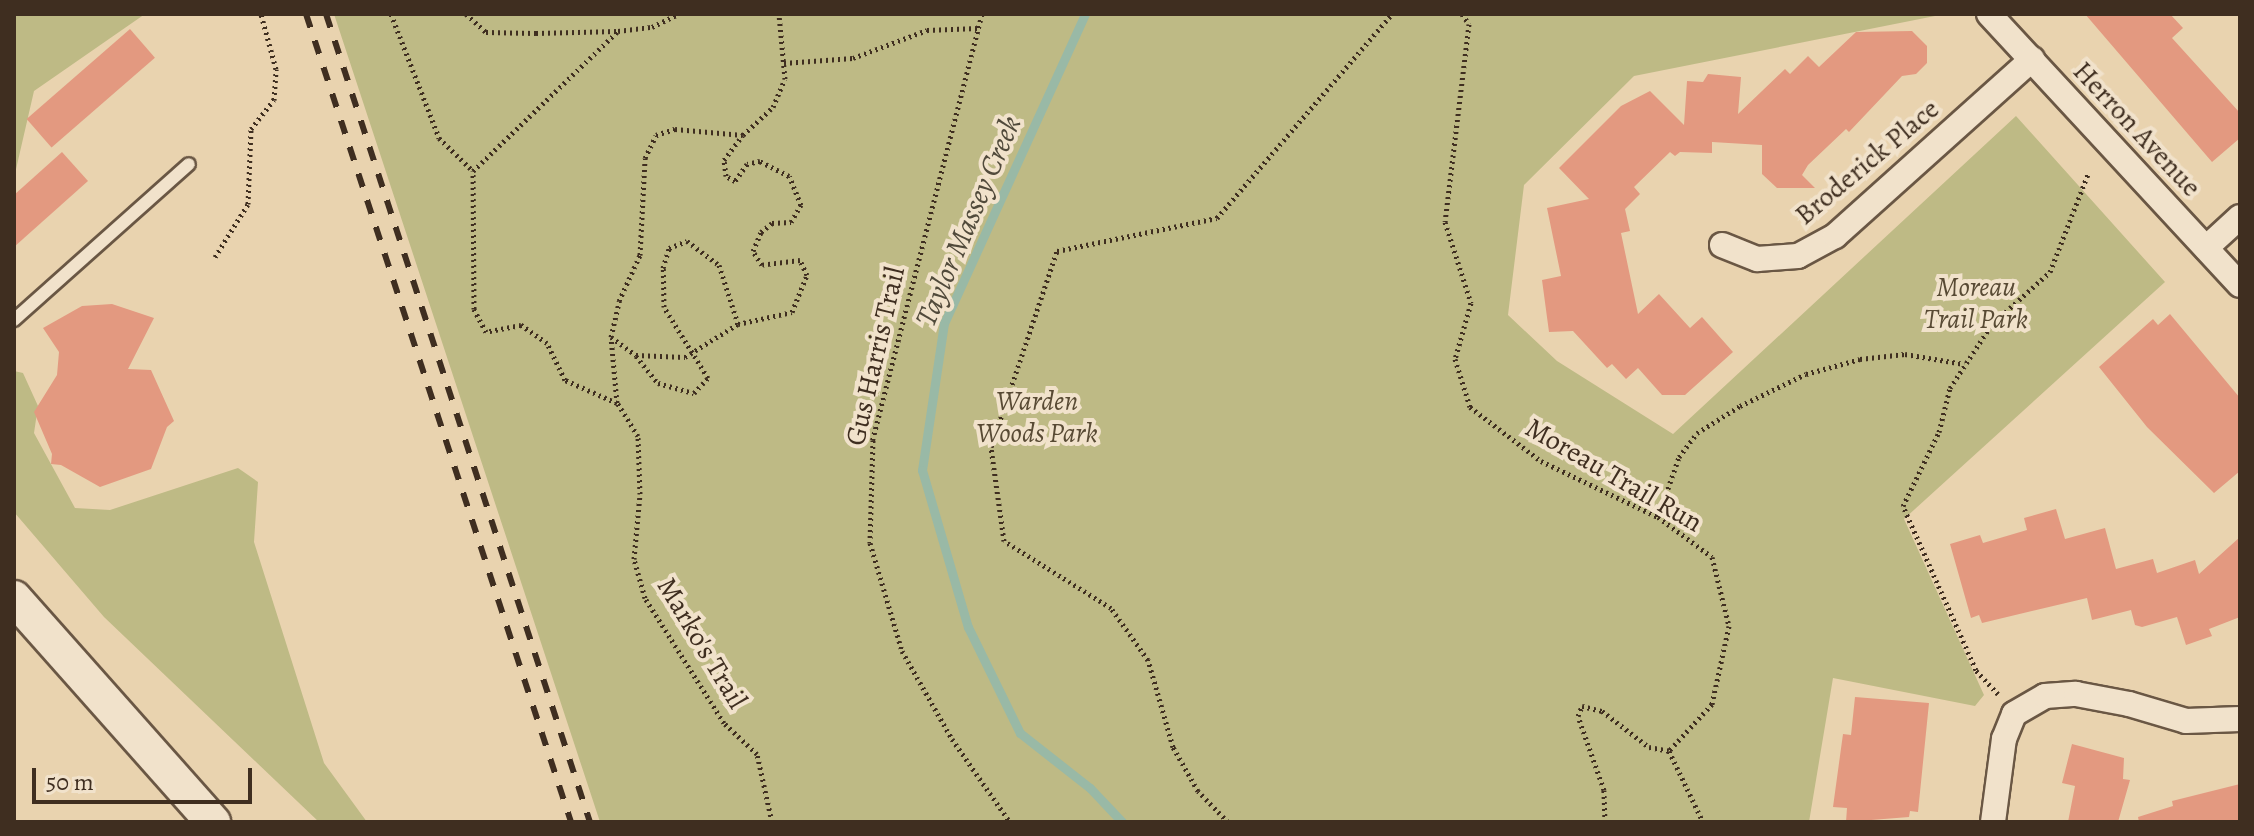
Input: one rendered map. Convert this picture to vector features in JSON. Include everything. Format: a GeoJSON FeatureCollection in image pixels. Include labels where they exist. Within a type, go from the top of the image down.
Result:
{"type":"FeatureCollection","features":[{"type":"Feature","properties":{"kind":"main road"},"geometry":{"type":"LineString","coordinates":[[14,598],[213,822]]}},
{"type":"Feature","properties":{"kind":"street","name":"Herron Avenue"},"geometry":{"type":"LineString","coordinates":[[1989,14],[2240,285]]}},
{"type":"Feature","properties":{"kind":"street","name":"Broderick Place"},"geometry":{"type":"LineString","coordinates":[[1722,245],[1757,259],[1798,256],[1835,236],[2032,59]]}},
{"type":"Feature","properties":{"kind":"street"},"geometry":{"type":"LineString","coordinates":[[2206,248],[2240,217]]}},
{"type":"Feature","properties":{"kind":"street"},"geometry":{"type":"LineString","coordinates":[[1993,822],[2004,739],[2014,714],[2045,696],[2076,694],[2186,721],[2240,719]]}},
{"type":"Feature","properties":{"kind":"lane"},"geometry":{"type":"LineString","coordinates":[[14,320],[189,164]]}},
{"type":"Feature","properties":{"kind":"path"},"geometry":{"type":"LineString","coordinates":[[215,257],[248,204],[251,129],[274,100],[276,69],[261,14]]}},
{"type":"Feature","properties":{"kind":"path"},"geometry":{"type":"LineString","coordinates":[[391,14],[439,138],[473,171],[474,309],[486,332],[521,325],[547,343],[565,380],[617,403]]}},
{"type":"Feature","properties":{"kind":"path"},"geometry":{"type":"LineString","coordinates":[[466,14],[486,32],[618,31],[652,27],[679,14]]}},
{"type":"Feature","properties":{"kind":"path"},"geometry":{"type":"LineString","coordinates":[[636,355],[685,357],[738,324],[792,312],[807,275],[800,260],[762,265],[753,251],[761,232],[772,223],[791,222],[801,205],[789,176],[760,161],[747,164],[735,181],[726,176],[724,160],[743,135],[773,107],[785,79],[779,14]]}},
{"type":"Feature","properties":{"kind":"path","name":"Gus Harris Trail"},"geometry":{"type":"LineString","coordinates":[[982,14],[873,440],[870,543],[902,651],[952,739],[1010,822]]}},
{"type":"Feature","properties":{"kind":"path"},"geometry":{"type":"LineString","coordinates":[[1228,822],[1198,791],[1173,747],[1148,660],[1111,608],[1004,541],[991,447],[1057,251],[1217,218],[1392,14]]}},
{"type":"Feature","properties":{"kind":"path","name":"Moreau Trail Run"},"geometry":{"type":"LineString","coordinates":[[1462,14],[1469,24],[1445,222],[1471,303],[1455,359],[1470,407],[1541,461],[1658,517],[1712,557],[1729,626],[1712,704],[1669,751]]}},
{"type":"Feature","properties":{"kind":"path"},"geometry":{"type":"LineString","coordinates":[[784,63],[853,58],[927,30],[978,28]]}},
{"type":"Feature","properties":{"kind":"path"},"geometry":{"type":"LineString","coordinates":[[473,171],[618,31]]}},
{"type":"Feature","properties":{"kind":"path","name":"Marko's Trail"},"geometry":{"type":"LineString","coordinates":[[743,135],[675,129],[656,135],[645,158],[640,255],[619,301],[611,337],[617,403],[638,436],[640,494],[634,559],[645,598],[724,723],[757,754],[772,822]]}},
{"type":"Feature","properties":{"kind":"path"},"geometry":{"type":"LineString","coordinates":[[2014,714],[1976,670],[1903,506],[1939,432],[1950,388],[1992,324],[2050,272],[2088,174]]}},
{"type":"Feature","properties":{"kind":"path"},"geometry":{"type":"LineString","coordinates":[[611,337],[636,355],[658,383],[694,393],[708,378],[696,352],[664,307],[663,268],[669,248],[687,241],[719,265],[738,324]]}},
{"type":"Feature","properties":{"kind":"path"},"geometry":{"type":"LineString","coordinates":[[1658,517],[1679,457],[1697,433],[1740,406],[1806,374],[1860,359],[1905,354],[1964,364]]}},
{"type":"Feature","properties":{"kind":"path"},"geometry":{"type":"LineString","coordinates":[[1605,822],[1604,790],[1578,716],[1582,706],[1602,711],[1649,747],[1669,751],[1703,822]]}},
{"type":"Feature","properties":{"kind":"green space"},"geometry":{"type":"Polygon","coordinates":[[[14,14],[145,14],[34,91],[14,178],[14,14]]]}},
{"type":"Feature","properties":{"kind":"green space","name":"Warden Woods Park"},"geometry":{"type":"Polygon","coordinates":[[[334,14],[1945,14],[1634,76],[1524,185],[1508,315],[1557,361],[1673,434],[2016,116],[2165,282],[1904,519],[1984,695],[1975,706],[1833,678],[1809,822],[600,822],[334,14]]]}},
{"type":"Feature","properties":{"kind":"green space"},"geometry":{"type":"Polygon","coordinates":[[[14,371],[23,373],[38,406],[34,433],[75,508],[110,510],[238,468],[258,482],[254,542],[324,763],[367,822],[319,822],[104,617],[14,512],[14,371]]]}},
{"type":"Feature","properties":{"kind":"building"},"geometry":{"type":"Polygon","coordinates":[[[2085,14],[2170,14],[2183,28],[2172,38],[2240,113],[2240,138],[2212,162],[2085,14]]]}},
{"type":"Feature","properties":{"kind":"building"},"geometry":{"type":"Polygon","coordinates":[[[130,29],[155,58],[52,148],[27,119],[130,29]]]}},
{"type":"Feature","properties":{"kind":"building"},"geometry":{"type":"Polygon","coordinates":[[[1912,31],[1927,46],[1927,63],[1916,74],[1902,76],[1849,132],[1846,129],[1808,165],[1802,175],[1815,188],[1777,188],[1762,174],[1762,145],[1712,142],[1712,153],[1680,152],[1675,156],[1670,152],[1634,187],[1640,194],[1625,209],[1630,231],[1621,233],[1638,314],[1659,294],[1690,328],[1702,317],[1733,352],[1685,395],[1662,395],[1638,368],[1626,379],[1612,364],[1607,368],[1573,331],[1549,332],[1542,280],[1561,276],[1547,208],[1589,199],[1559,168],[1621,106],[1650,91],[1684,125],[1687,81],[1703,82],[1708,74],[1741,77],[1738,114],[1785,69],[1790,74],[1808,56],[1819,67],[1856,32],[1912,31]]]}},
{"type":"Feature","properties":{"kind":"building"},"geometry":{"type":"Polygon","coordinates":[[[62,152],[88,181],[14,247],[14,195],[62,152]]]}},
{"type":"Feature","properties":{"kind":"building"},"geometry":{"type":"Polygon","coordinates":[[[112,304],[154,318],[128,369],[151,370],[174,421],[167,427],[151,469],[100,487],[61,465],[51,464],[52,454],[34,412],[57,375],[59,352],[43,328],[82,306],[112,304]]]}},
{"type":"Feature","properties":{"kind":"building"},"geometry":{"type":"Polygon","coordinates":[[[2170,314],[2240,398],[2240,471],[2214,493],[2147,427],[2099,367],[2153,319],[2158,325],[2170,314]]]}},
{"type":"Feature","properties":{"kind":"building"},"geometry":{"type":"Polygon","coordinates":[[[2056,509],[2065,539],[2105,528],[2116,569],[2153,559],[2157,573],[2195,560],[2199,574],[2240,537],[2240,617],[2209,629],[2212,636],[2186,645],[2177,617],[2142,627],[2135,625],[2131,610],[2092,620],[2087,598],[1982,623],[1979,615],[1971,618],[1950,544],[1980,535],[1983,543],[2027,530],[2024,518],[2056,509]]]}},
{"type":"Feature","properties":{"kind":"building"},"geometry":{"type":"Polygon","coordinates":[[[1855,697],[1929,703],[1918,812],[1910,811],[1909,817],[1846,822],[1847,808],[1833,807],[1843,734],[1851,735],[1855,697]]]}},
{"type":"Feature","properties":{"kind":"building"},"geometry":{"type":"Polygon","coordinates":[[[2072,744],[2124,758],[2123,779],[2130,780],[2118,822],[2068,822],[2075,786],[2062,783],[2072,744]]]}},
{"type":"Feature","properties":{"kind":"building"},"geometry":{"type":"Polygon","coordinates":[[[2240,784],[2240,822],[2139,822],[2138,817],[2173,806],[2172,801],[2240,784]]]}},
{"type":"Feature","properties":{"kind":"waterway","name":"Taylor Massey Creek"},"geometry":{"type":"LineString","coordinates":[[1085,14],[944,323],[922,470],[968,627],[1020,733],[1090,788],[1122,822]]}},
{"type":"Feature","properties":{"kind":"railway"},"geometry":{"type":"LineString","coordinates":[[306,14],[571,822]]}},
{"type":"Feature","properties":{"kind":"railway"},"geometry":{"type":"LineString","coordinates":[[326,14],[590,822]]}},
{"type":"Feature","properties":{"kind":"park label","name":"Moreau Trail Park"},"geometry":{"type":"Point","coordinates":[1976,303]}}]}
